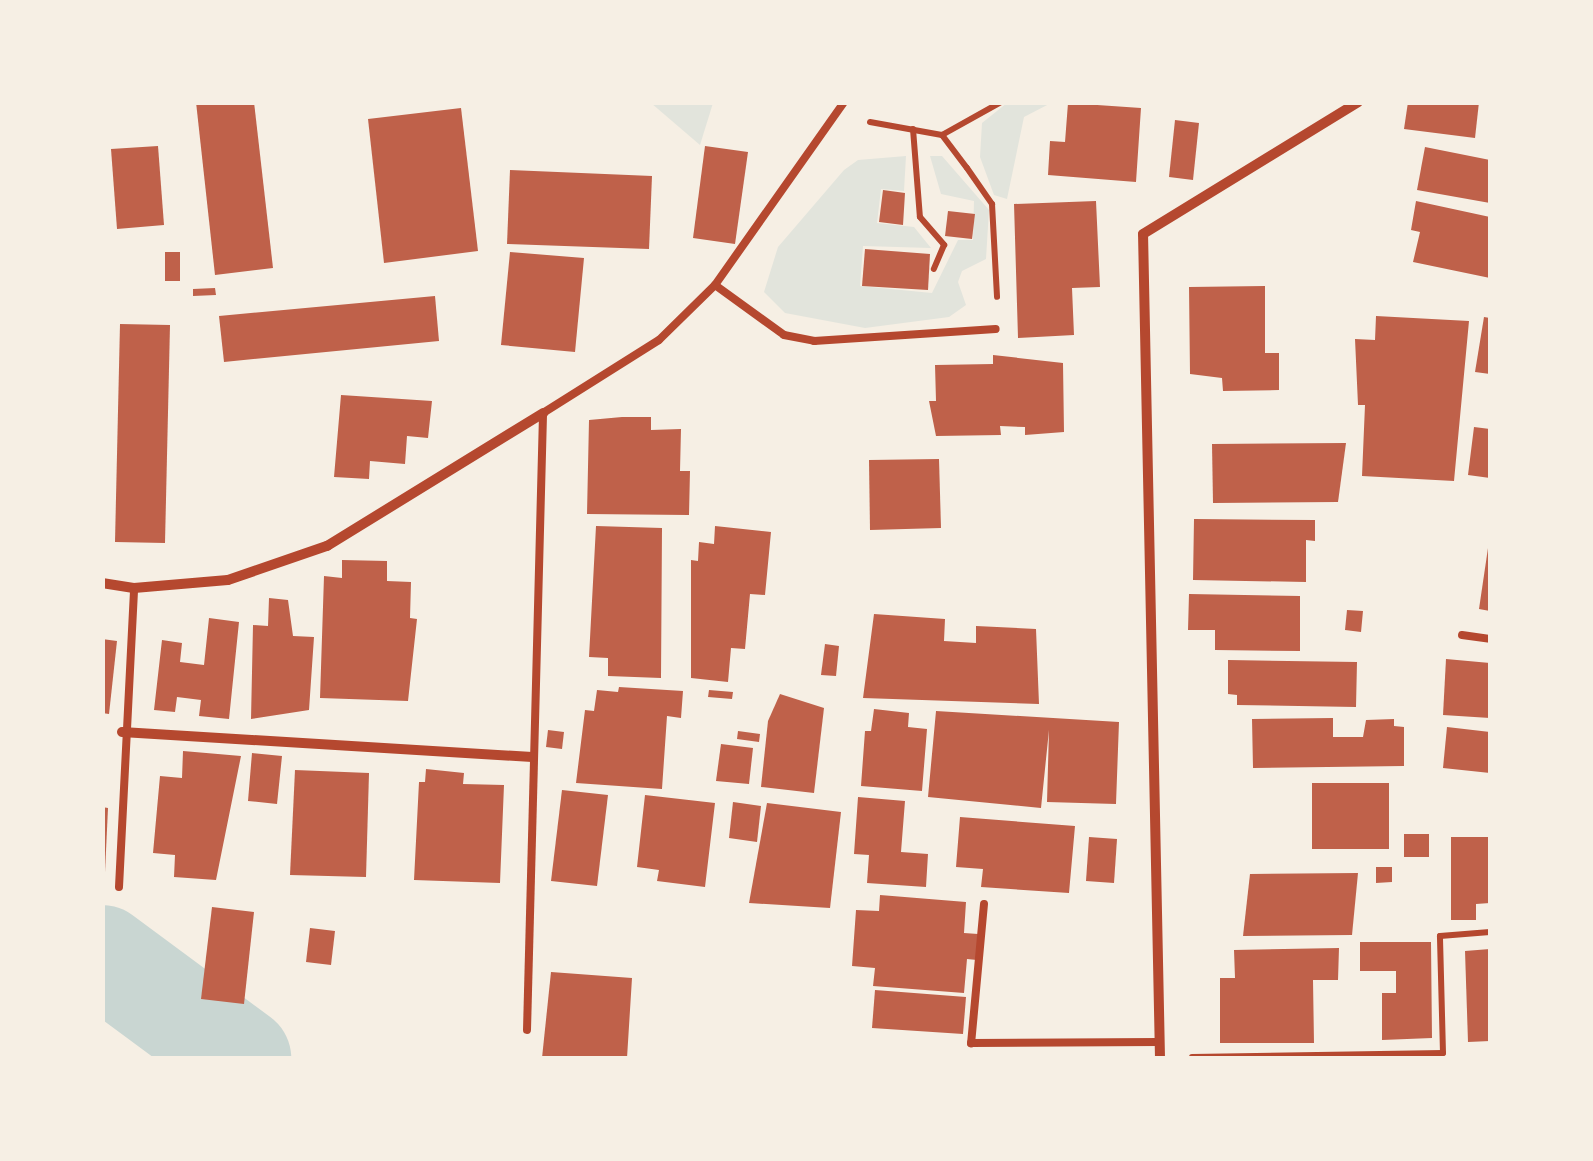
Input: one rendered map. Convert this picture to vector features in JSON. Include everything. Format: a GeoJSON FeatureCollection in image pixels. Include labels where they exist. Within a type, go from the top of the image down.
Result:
{"type":"FeatureCollection","features":[{"type":"Feature","properties":{"kind":"street"},"geometry":{"type":"LineString","coordinates":[[1160,1058],[1144,234],[1358,102]]}},
{"type":"Feature","properties":{"kind":"street"},"geometry":{"type":"LineString","coordinates":[[102,583],[134,588],[228,580],[327,546],[543,413]]}},
{"type":"Feature","properties":{"kind":"street"},"geometry":{"type":"LineString","coordinates":[[122,732],[532,758]]}},
{"type":"Feature","properties":{"kind":"lane"},"geometry":{"type":"LineString","coordinates":[[528,1030],[543,413],[660,340],[716,285],[844,102]]}},
{"type":"Feature","properties":{"kind":"lane"},"geometry":{"type":"LineString","coordinates":[[716,285],[784,336],[814,342],[996,329]]}},
{"type":"Feature","properties":{"kind":"lane"},"geometry":{"type":"LineString","coordinates":[[120,887],[122,732],[134,588]]}},
{"type":"Feature","properties":{"kind":"lane"},"geometry":{"type":"LineString","coordinates":[[1462,635],[1490,638]]}},
{"type":"Feature","properties":{"kind":"lane"},"geometry":{"type":"LineString","coordinates":[[984,904],[971,1043],[1159,1042]]}},
{"type":"Feature","properties":{"kind":"path"},"geometry":{"type":"LineString","coordinates":[[837,113],[942,134],[1001,102]]}},
{"type":"Feature","properties":{"kind":"path"},"geometry":{"type":"LineString","coordinates":[[913,130],[920,218],[944,245],[934,269]]}},
{"type":"Feature","properties":{"kind":"path"},"geometry":{"type":"LineString","coordinates":[[942,134],[992,204],[998,236],[996,329]]}},
{"type":"Feature","properties":{"kind":"path"},"geometry":{"type":"LineString","coordinates":[[1160,1058],[1443,1053],[1440,936],[1490,932]]}},
{"type":"Feature","properties":{"kind":"shaded area"},"geometry":{"type":"Polygon","coordinates":[[[651,103],[713,103],[700,145],[651,103]]]}},
{"type":"Feature","properties":{"kind":"shaded area"},"geometry":{"type":"Polygon","coordinates":[[[1007,103],[1051,103],[1024,117],[1007,199],[994,195],[980,157],[982,123],[1007,103]]]}},
{"type":"Feature","properties":{"kind":"shaded area"},"geometry":{"type":"Polygon","coordinates":[[[906,156],[904,191],[881,189],[877,223],[914,227],[931,248],[863,246],[860,286],[932,293],[958,240],[973,240],[974,201],[941,194],[930,156],[942,156],[989,210],[986,259],[962,271],[958,282],[966,305],[949,317],[865,328],[785,313],[764,292],[778,247],[844,170],[858,160],[906,156]]]}},
{"type":"Feature","properties":{"kind":"building"},"geometry":{"type":"Polygon","coordinates":[[[196,102],[254,102],[273,268],[215,275],[196,102]]]}},
{"type":"Feature","properties":{"kind":"building"},"geometry":{"type":"Polygon","coordinates":[[[1408,102],[1479,102],[1475,138],[1404,129],[1408,102]]]}},
{"type":"Feature","properties":{"kind":"building"},"geometry":{"type":"Polygon","coordinates":[[[1068,103],[1141,108],[1136,182],[1048,175],[1050,141],[1065,142],[1068,103]]]}},
{"type":"Feature","properties":{"kind":"building"},"geometry":{"type":"Polygon","coordinates":[[[461,108],[478,251],[384,263],[368,119],[461,108]]]}},
{"type":"Feature","properties":{"kind":"building"},"geometry":{"type":"Polygon","coordinates":[[[1175,120],[1199,123],[1193,180],[1169,177],[1175,120]]]}},
{"type":"Feature","properties":{"kind":"building"},"geometry":{"type":"Polygon","coordinates":[[[158,146],[164,225],[117,229],[111,149],[158,146]]]}},
{"type":"Feature","properties":{"kind":"building"},"geometry":{"type":"Polygon","coordinates":[[[705,146],[748,152],[735,244],[693,238],[705,146]]]}},
{"type":"Feature","properties":{"kind":"building"},"geometry":{"type":"Polygon","coordinates":[[[1425,147],[1490,160],[1490,203],[1417,190],[1425,147]]]}},
{"type":"Feature","properties":{"kind":"building"},"geometry":{"type":"Polygon","coordinates":[[[510,170],[652,176],[649,249],[507,244],[510,170]]]}},
{"type":"Feature","properties":{"kind":"building"},"geometry":{"type":"Polygon","coordinates":[[[883,190],[905,193],[903,225],[879,222],[883,190]]]}},
{"type":"Feature","properties":{"kind":"building"},"geometry":{"type":"Polygon","coordinates":[[[1096,201],[1100,287],[1072,288],[1074,335],[1018,338],[1014,204],[1096,201]]]}},
{"type":"Feature","properties":{"kind":"building"},"geometry":{"type":"Polygon","coordinates":[[[1416,201],[1490,217],[1490,278],[1413,262],[1420,232],[1411,230],[1416,201]]]}},
{"type":"Feature","properties":{"kind":"building"},"geometry":{"type":"Polygon","coordinates":[[[948,211],[975,214],[972,239],[945,236],[948,211]]]}},
{"type":"Feature","properties":{"kind":"building"},"geometry":{"type":"Polygon","coordinates":[[[865,249],[930,254],[928,290],[862,286],[865,249]]]}},
{"type":"Feature","properties":{"kind":"building"},"geometry":{"type":"Polygon","coordinates":[[[165,252],[180,252],[180,281],[165,281],[165,252]]]}},
{"type":"Feature","properties":{"kind":"building"},"geometry":{"type":"Polygon","coordinates":[[[510,252],[584,258],[575,352],[501,345],[510,252]]]}},
{"type":"Feature","properties":{"kind":"building"},"geometry":{"type":"Polygon","coordinates":[[[1265,286],[1265,353],[1279,353],[1279,390],[1223,391],[1222,378],[1190,374],[1189,287],[1265,286]]]}},
{"type":"Feature","properties":{"kind":"building"},"geometry":{"type":"Polygon","coordinates":[[[215,288],[216,295],[193,296],[193,289],[215,288]]]}},
{"type":"Feature","properties":{"kind":"building"},"geometry":{"type":"Polygon","coordinates":[[[435,296],[439,341],[224,362],[219,316],[435,296]]]}},
{"type":"Feature","properties":{"kind":"building"},"geometry":{"type":"Polygon","coordinates":[[[1376,316],[1469,321],[1454,481],[1362,476],[1365,405],[1358,405],[1355,339],[1375,340],[1376,316]]]}},
{"type":"Feature","properties":{"kind":"building"},"geometry":{"type":"Polygon","coordinates":[[[1484,317],[1490,318],[1490,374],[1475,372],[1484,317]]]}},
{"type":"Feature","properties":{"kind":"building"},"geometry":{"type":"Polygon","coordinates":[[[120,324],[170,325],[165,543],[115,542],[120,324]]]}},
{"type":"Feature","properties":{"kind":"building"},"geometry":{"type":"Polygon","coordinates":[[[993,355],[1063,363],[1064,432],[1025,435],[1025,427],[1000,426],[1001,435],[936,436],[929,401],[936,401],[935,365],[993,364],[993,355]]]}},
{"type":"Feature","properties":{"kind":"building"},"geometry":{"type":"Polygon","coordinates":[[[341,395],[432,401],[428,438],[407,436],[405,464],[370,461],[369,479],[334,477],[341,395]]]}},
{"type":"Feature","properties":{"kind":"building"},"geometry":{"type":"Polygon","coordinates":[[[651,417],[651,430],[681,429],[680,471],[690,471],[689,515],[587,514],[589,420],[651,417]]]}},
{"type":"Feature","properties":{"kind":"building"},"geometry":{"type":"Polygon","coordinates":[[[1474,427],[1490,429],[1490,478],[1468,475],[1474,427]]]}},
{"type":"Feature","properties":{"kind":"building"},"geometry":{"type":"Polygon","coordinates":[[[1346,443],[1338,502],[1213,503],[1212,444],[1346,443]]]}},
{"type":"Feature","properties":{"kind":"building"},"geometry":{"type":"Polygon","coordinates":[[[939,459],[941,528],[870,530],[869,460],[939,459]]]}},
{"type":"Feature","properties":{"kind":"building"},"geometry":{"type":"Polygon","coordinates":[[[1194,519],[1315,520],[1315,541],[1306,540],[1306,582],[1193,580],[1194,519]]]}},
{"type":"Feature","properties":{"kind":"building"},"geometry":{"type":"Polygon","coordinates":[[[596,526],[662,528],[661,678],[608,676],[608,658],[589,657],[596,526]]]}},
{"type":"Feature","properties":{"kind":"building"},"geometry":{"type":"Polygon","coordinates":[[[715,526],[771,532],[765,595],[750,594],[745,649],[731,648],[728,682],[691,678],[691,560],[698,561],[699,542],[714,544],[715,526]]]}},
{"type":"Feature","properties":{"kind":"building"},"geometry":{"type":"Polygon","coordinates":[[[1490,549],[1490,611],[1479,609],[1490,549]]]}},
{"type":"Feature","properties":{"kind":"building"},"geometry":{"type":"Polygon","coordinates":[[[342,560],[387,561],[387,581],[411,582],[410,618],[417,619],[408,701],[320,698],[324,576],[342,578],[342,560]]]}},
{"type":"Feature","properties":{"kind":"building"},"geometry":{"type":"Polygon","coordinates":[[[1189,594],[1300,596],[1300,651],[1215,650],[1215,630],[1188,630],[1189,594]]]}},
{"type":"Feature","properties":{"kind":"building"},"geometry":{"type":"Polygon","coordinates":[[[269,598],[288,600],[293,636],[314,637],[309,710],[251,719],[253,625],[268,626],[269,598]]]}},
{"type":"Feature","properties":{"kind":"building"},"geometry":{"type":"Polygon","coordinates":[[[1347,610],[1363,611],[1361,632],[1345,630],[1347,610]]]}},
{"type":"Feature","properties":{"kind":"building"},"geometry":{"type":"Polygon","coordinates":[[[874,614],[945,619],[944,641],[976,643],[976,626],[1036,629],[1039,704],[863,698],[874,614]]]}},
{"type":"Feature","properties":{"kind":"building"},"geometry":{"type":"Polygon","coordinates":[[[209,618],[239,622],[229,719],[199,716],[201,700],[177,697],[175,712],[154,710],[162,640],[182,643],[180,662],[204,665],[209,618]]]}},
{"type":"Feature","properties":{"kind":"building"},"geometry":{"type":"Polygon","coordinates":[[[102,639],[117,641],[109,714],[102,713],[102,639]]]}},
{"type":"Feature","properties":{"kind":"building"},"geometry":{"type":"Polygon","coordinates":[[[825,644],[839,646],[836,676],[821,675],[825,644]]]}},
{"type":"Feature","properties":{"kind":"building"},"geometry":{"type":"Polygon","coordinates":[[[1446,659],[1490,663],[1490,718],[1443,715],[1446,659]]]}},
{"type":"Feature","properties":{"kind":"building"},"geometry":{"type":"Polygon","coordinates":[[[1228,660],[1357,662],[1356,707],[1237,705],[1237,695],[1228,694],[1228,660]]]}},
{"type":"Feature","properties":{"kind":"building"},"geometry":{"type":"Polygon","coordinates":[[[619,687],[683,691],[681,718],[667,716],[662,789],[576,783],[585,710],[594,711],[597,690],[618,692],[619,687]]]}},
{"type":"Feature","properties":{"kind":"building"},"geometry":{"type":"Polygon","coordinates":[[[709,690],[733,692],[732,699],[708,697],[709,690]]]}},
{"type":"Feature","properties":{"kind":"building"},"geometry":{"type":"Polygon","coordinates":[[[780,694],[824,708],[814,793],[761,787],[768,721],[780,694]]]}},
{"type":"Feature","properties":{"kind":"building"},"geometry":{"type":"Polygon","coordinates":[[[874,709],[909,713],[908,727],[927,729],[922,791],[861,786],[865,731],[871,731],[874,709]]]}},
{"type":"Feature","properties":{"kind":"building"},"geometry":{"type":"Polygon","coordinates":[[[936,711],[1119,722],[1116,804],[1047,802],[1049,730],[1041,808],[928,797],[936,711]]]}},
{"type":"Feature","properties":{"kind":"building"},"geometry":{"type":"Polygon","coordinates":[[[1333,718],[1333,737],[1363,737],[1366,720],[1394,719],[1394,726],[1404,727],[1404,766],[1253,768],[1252,719],[1333,718]]]}},
{"type":"Feature","properties":{"kind":"building"},"geometry":{"type":"Polygon","coordinates":[[[1447,727],[1490,732],[1490,773],[1443,768],[1447,727]]]}},
{"type":"Feature","properties":{"kind":"building"},"geometry":{"type":"Polygon","coordinates":[[[548,730],[564,732],[562,749],[546,747],[548,730]]]}},
{"type":"Feature","properties":{"kind":"building"},"geometry":{"type":"Polygon","coordinates":[[[738,731],[760,734],[759,742],[737,739],[738,731]]]}},
{"type":"Feature","properties":{"kind":"building"},"geometry":{"type":"Polygon","coordinates":[[[721,744],[753,748],[749,784],[716,781],[721,744]]]}},
{"type":"Feature","properties":{"kind":"building"},"geometry":{"type":"Polygon","coordinates":[[[183,751],[241,756],[216,880],[174,877],[175,855],[153,853],[160,776],[182,778],[183,751]]]}},
{"type":"Feature","properties":{"kind":"building"},"geometry":{"type":"Polygon","coordinates":[[[252,753],[282,756],[277,804],[248,801],[252,753]]]}},
{"type":"Feature","properties":{"kind":"building"},"geometry":{"type":"Polygon","coordinates":[[[426,769],[464,773],[463,784],[504,785],[500,883],[414,880],[419,782],[425,782],[426,769]]]}},
{"type":"Feature","properties":{"kind":"building"},"geometry":{"type":"Polygon","coordinates":[[[295,770],[369,773],[366,877],[290,875],[295,770]]]}},
{"type":"Feature","properties":{"kind":"building"},"geometry":{"type":"Polygon","coordinates":[[[1312,783],[1389,783],[1389,849],[1312,849],[1312,783]]]}},
{"type":"Feature","properties":{"kind":"building"},"geometry":{"type":"Polygon","coordinates":[[[562,790],[608,795],[597,886],[551,881],[562,790]]]}},
{"type":"Feature","properties":{"kind":"building"},"geometry":{"type":"Polygon","coordinates":[[[645,795],[715,803],[705,887],[657,881],[659,870],[637,867],[645,795]]]}},
{"type":"Feature","properties":{"kind":"building"},"geometry":{"type":"Polygon","coordinates":[[[858,797],[905,801],[901,852],[928,854],[926,887],[867,883],[869,855],[854,854],[858,797]]]}},
{"type":"Feature","properties":{"kind":"building"},"geometry":{"type":"Polygon","coordinates":[[[733,802],[761,806],[757,842],[729,838],[733,802]]]}},
{"type":"Feature","properties":{"kind":"building"},"geometry":{"type":"Polygon","coordinates":[[[767,803],[841,812],[830,908],[749,903],[767,803]]]}},
{"type":"Feature","properties":{"kind":"building"},"geometry":{"type":"Polygon","coordinates":[[[102,807],[108,808],[105,872],[102,872],[102,807]]]}},
{"type":"Feature","properties":{"kind":"building"},"geometry":{"type":"Polygon","coordinates":[[[960,817],[1075,826],[1069,893],[981,887],[983,869],[956,867],[960,817]]]}},
{"type":"Feature","properties":{"kind":"building"},"geometry":{"type":"Polygon","coordinates":[[[1404,834],[1429,834],[1429,857],[1404,857],[1404,834]]]}},
{"type":"Feature","properties":{"kind":"building"},"geometry":{"type":"Polygon","coordinates":[[[1089,837],[1117,839],[1114,883],[1086,881],[1089,837]]]}},
{"type":"Feature","properties":{"kind":"building"},"geometry":{"type":"Polygon","coordinates":[[[1451,837],[1490,837],[1490,903],[1476,904],[1476,920],[1451,920],[1451,837]]]}},
{"type":"Feature","properties":{"kind":"building"},"geometry":{"type":"Polygon","coordinates":[[[1376,867],[1392,867],[1392,882],[1376,883],[1376,867]]]}},
{"type":"Feature","properties":{"kind":"building"},"geometry":{"type":"Polygon","coordinates":[[[1358,873],[1352,935],[1243,936],[1250,874],[1358,873]]]}},
{"type":"Feature","properties":{"kind":"building"},"geometry":{"type":"Polygon","coordinates":[[[880,895],[966,902],[964,933],[978,934],[977,960],[967,959],[964,993],[873,986],[875,968],[852,966],[856,910],[879,911],[880,895]]]}},
{"type":"Feature","properties":{"kind":"building"},"geometry":{"type":"Polygon","coordinates":[[[212,907],[254,912],[244,1004],[201,999],[212,907]]]}},
{"type":"Feature","properties":{"kind":"building"},"geometry":{"type":"Polygon","coordinates":[[[310,928],[335,931],[331,965],[306,962],[310,928]]]}},
{"type":"Feature","properties":{"kind":"building"},"geometry":{"type":"Polygon","coordinates":[[[1360,942],[1431,942],[1432,1038],[1382,1040],[1382,993],[1396,993],[1396,971],[1360,971],[1360,942]]]}},
{"type":"Feature","properties":{"kind":"building"},"geometry":{"type":"Polygon","coordinates":[[[1339,948],[1338,980],[1313,980],[1314,1043],[1220,1043],[1220,978],[1235,978],[1234,950],[1339,948]]]}},
{"type":"Feature","properties":{"kind":"building"},"geometry":{"type":"Polygon","coordinates":[[[1490,949],[1490,1041],[1468,1042],[1465,951],[1490,949]]]}},
{"type":"Feature","properties":{"kind":"building"},"geometry":{"type":"Polygon","coordinates":[[[551,972],[632,978],[627,1058],[542,1058],[551,972]]]}},
{"type":"Feature","properties":{"kind":"building"},"geometry":{"type":"Polygon","coordinates":[[[875,990],[966,997],[963,1034],[872,1028],[875,990]]]}},
{"type":"Feature","properties":{"kind":"waterway"},"geometry":{"type":"LineString","coordinates":[[102,956],[240,1058]]}}]}
